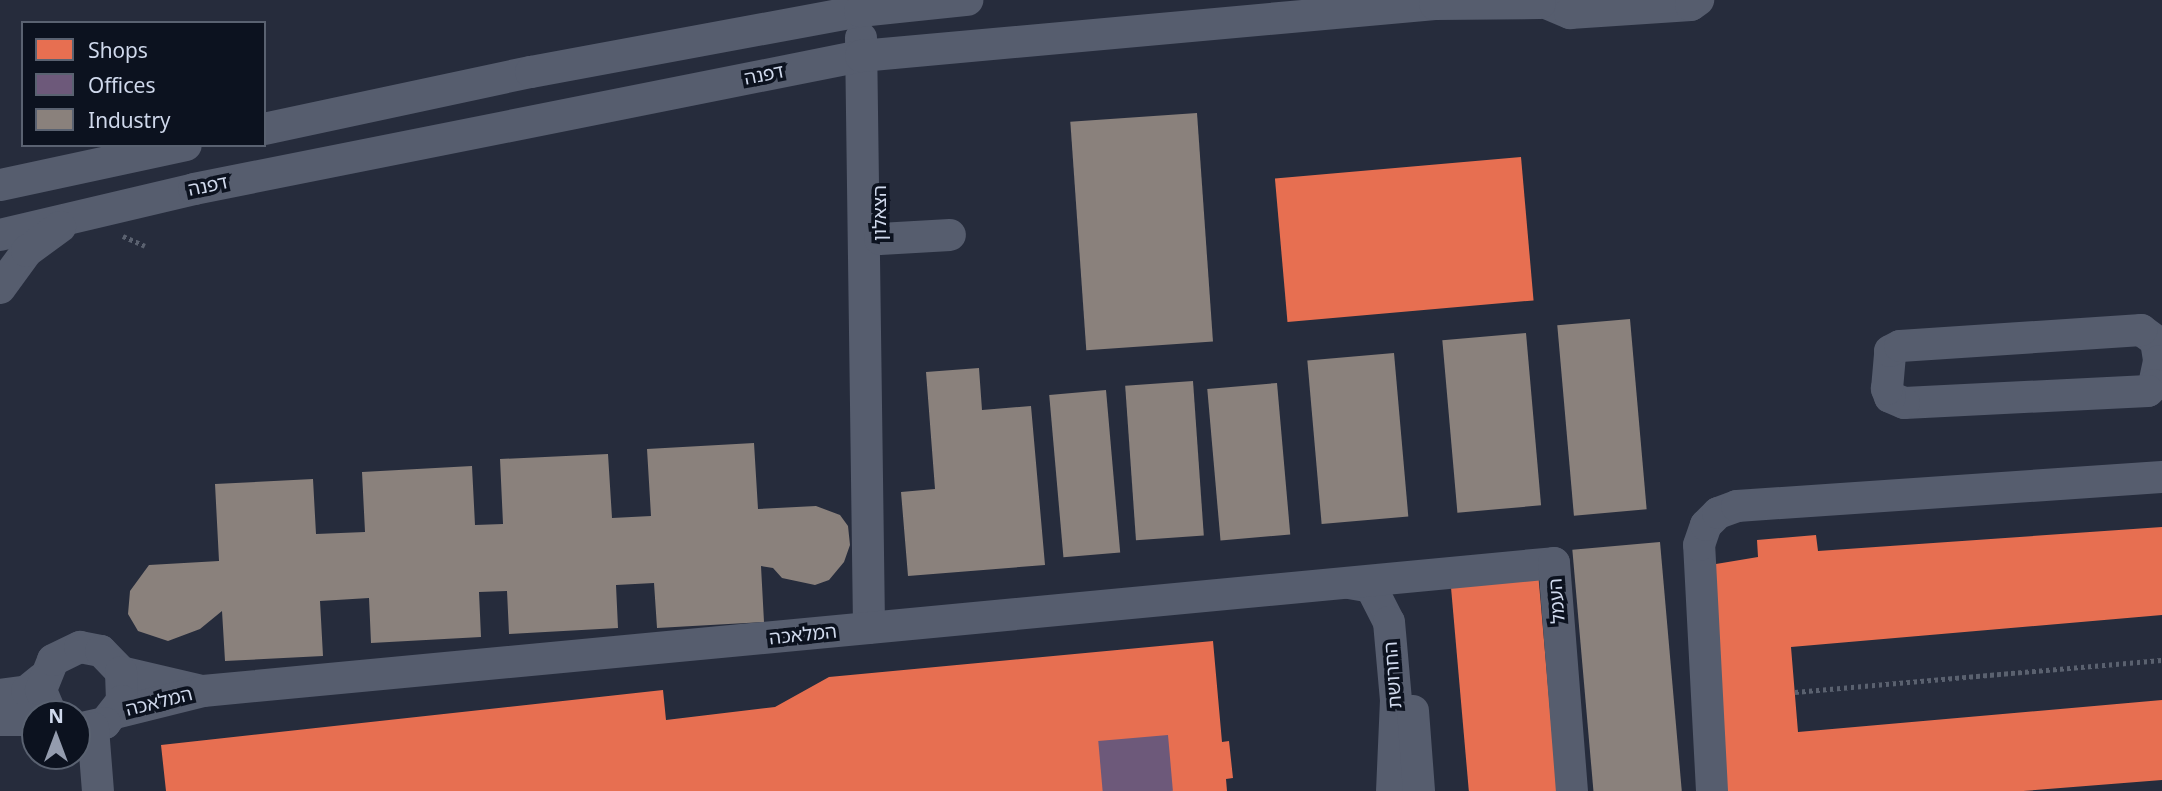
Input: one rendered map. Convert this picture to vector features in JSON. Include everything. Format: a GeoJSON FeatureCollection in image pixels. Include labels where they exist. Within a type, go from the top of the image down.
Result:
{"type":"FeatureCollection","features":[{"type":"Feature","properties":{"kind":"street"},"geometry":{"type":"LineString","coordinates":[[266,129],[531,72],[869,10],[967,0]]}},
{"type":"Feature","properties":{"kind":"street","name":"דפנה"},"geometry":{"type":"LineString","coordinates":[[0,234],[194,189],[870,55],[1435,4],[1540,2],[1570,13],[1690,5],[1698,0]]}},
{"type":"Feature","properties":{"kind":"street","name":"הצאלון"},"geometry":{"type":"LineString","coordinates":[[863,407],[882,392],[880,239],[869,10]]}},
{"type":"Feature","properties":{"kind":"street","name":"הצאלון"},"geometry":{"type":"LineString","coordinates":[[869,628],[863,407],[870,55]]}},
{"type":"Feature","properties":{"kind":"street"},"geometry":{"type":"LineString","coordinates":[[0,185],[177,147]]}},
{"type":"Feature","properties":{"kind":"street"},"geometry":{"type":"LineString","coordinates":[[0,288],[27,251],[51,231],[81,217]]}},
{"type":"Feature","properties":{"kind":"street"},"geometry":{"type":"LineString","coordinates":[[880,239],[950,236]]}},
{"type":"Feature","properties":{"kind":"street"},"geometry":{"type":"LineString","coordinates":[[2141,330],[2156,341],[2160,361],[2154,385],[2148,391],[1904,404],[1890,397],[1887,389],[1890,351],[1899,346],[2141,330]]}},
{"type":"Feature","properties":{"kind":"street"},"geometry":{"type":"LineString","coordinates":[[1712,791],[1699,545],[1706,525],[1718,513],[1737,506],[2162,477]]}},
{"type":"Feature","properties":{"kind":"street","name":"העמל"},"geometry":{"type":"LineString","coordinates":[[1402,577],[1554,563],[1572,791]]}},
{"type":"Feature","properties":{"kind":"street","name":"המלאכה"},"geometry":{"type":"LineString","coordinates":[[95,723],[203,691],[1402,577]]}},
{"type":"Feature","properties":{"kind":"street","name":"החרושת"},"geometry":{"type":"LineString","coordinates":[[1402,577],[1419,791]]}},
{"type":"Feature","properties":{"kind":"street","name":"החרושת"},"geometry":{"type":"LineString","coordinates":[[1347,582],[1371,587],[1389,622],[1396,700],[1392,791]]}},
{"type":"Feature","properties":{"kind":"street"},"geometry":{"type":"LineString","coordinates":[[0,695],[27,691],[42,679],[52,660],[80,647],[101,651],[121,672],[122,701],[95,723],[99,791]]}},
{"type":"Feature","properties":{"kind":"street","name":"המלאכה"},"geometry":{"type":"LineString","coordinates":[[121,672],[203,691]]}},
{"type":"Feature","properties":{"kind":"street"},"geometry":{"type":"LineString","coordinates":[[42,679],[43,700]]}},
{"type":"Feature","properties":{"kind":"street"},"geometry":{"type":"LineString","coordinates":[[0,720],[21,720]]}},
{"type":"Feature","properties":{"kind":"path"},"geometry":{"type":"LineString","coordinates":[[1795,692],[2162,660]]}},
{"type":"Feature","properties":{"kind":"building: Shops"},"geometry":{"type":"Polygon","coordinates":[[[1521,157],[1534,300],[1287,322],[1275,179],[1521,157]]]}},
{"type":"Feature","properties":{"kind":"building: Shops"},"geometry":{"type":"Polygon","coordinates":[[[2162,527],[2162,615],[1791,647],[1798,732],[2162,700],[2162,780],[2023,791],[1721,791],[1710,565],[1758,557],[1757,540],[1816,535],[1818,551],[2162,527]]]}},
{"type":"Feature","properties":{"kind":"building: Shops"},"geometry":{"type":"Polygon","coordinates":[[[1538,572],[1557,791],[1469,791],[1450,580],[1538,572]]]}},
{"type":"Feature","properties":{"kind":"building: Shops"},"geometry":{"type":"Polygon","coordinates":[[[1213,641],[1222,742],[1229,741],[1233,778],[1226,779],[1227,791],[166,791],[161,745],[663,690],[666,720],[775,707],[829,677],[1213,641]]]}},
{"type":"Feature","properties":{"kind":"building: Offices"},"geometry":{"type":"Polygon","coordinates":[[[1168,735],[1173,791],[1103,791],[1098,741],[1168,735]]]}},
{"type":"Feature","properties":{"kind":"building: Industry"},"geometry":{"type":"Polygon","coordinates":[[[1197,113],[1213,341],[1086,350],[1070,122],[1197,113]]]}},
{"type":"Feature","properties":{"kind":"building: Industry"},"geometry":{"type":"Polygon","coordinates":[[[1630,319],[1647,509],[1574,516],[1557,325],[1630,319]]]}},
{"type":"Feature","properties":{"kind":"building: Industry"},"geometry":{"type":"Polygon","coordinates":[[[1526,333],[1541,505],[1457,513],[1442,340],[1526,333]]]}},
{"type":"Feature","properties":{"kind":"building: Industry"},"geometry":{"type":"Polygon","coordinates":[[[1394,353],[1408,516],[1322,524],[1307,361],[1394,353]]]}},
{"type":"Feature","properties":{"kind":"building: Industry"},"geometry":{"type":"Polygon","coordinates":[[[979,368],[982,410],[1031,406],[1045,565],[908,576],[901,492],[935,489],[926,372],[979,368]]]}},
{"type":"Feature","properties":{"kind":"building: Industry"},"geometry":{"type":"Polygon","coordinates":[[[1193,381],[1204,536],[1136,540],[1125,386],[1193,381]]]}},
{"type":"Feature","properties":{"kind":"building: Industry"},"geometry":{"type":"Polygon","coordinates":[[[1277,383],[1290,534],[1221,541],[1207,389],[1277,383]]]}},
{"type":"Feature","properties":{"kind":"building: Industry"},"geometry":{"type":"Polygon","coordinates":[[[1106,390],[1120,552],[1063,557],[1049,395],[1106,390]]]}},
{"type":"Feature","properties":{"kind":"building: Industry"},"geometry":{"type":"Polygon","coordinates":[[[754,443],[758,509],[816,506],[840,515],[848,526],[850,545],[844,562],[829,580],[815,585],[782,578],[773,568],[761,566],[764,622],[657,628],[654,583],[616,585],[618,628],[509,634],[507,591],[479,592],[481,637],[371,643],[369,598],[320,601],[323,656],[225,661],[222,611],[200,629],[168,641],[138,631],[128,614],[130,591],[149,565],[219,561],[215,484],[313,479],[316,534],[365,532],[362,472],[472,466],[475,525],[503,524],[500,459],[608,454],[612,518],[651,516],[647,449],[754,443]]]}},
{"type":"Feature","properties":{"kind":"building: Industry"},"geometry":{"type":"Polygon","coordinates":[[[1660,542],[1682,791],[1593,791],[1572,550],[1660,542]]]}}]}
